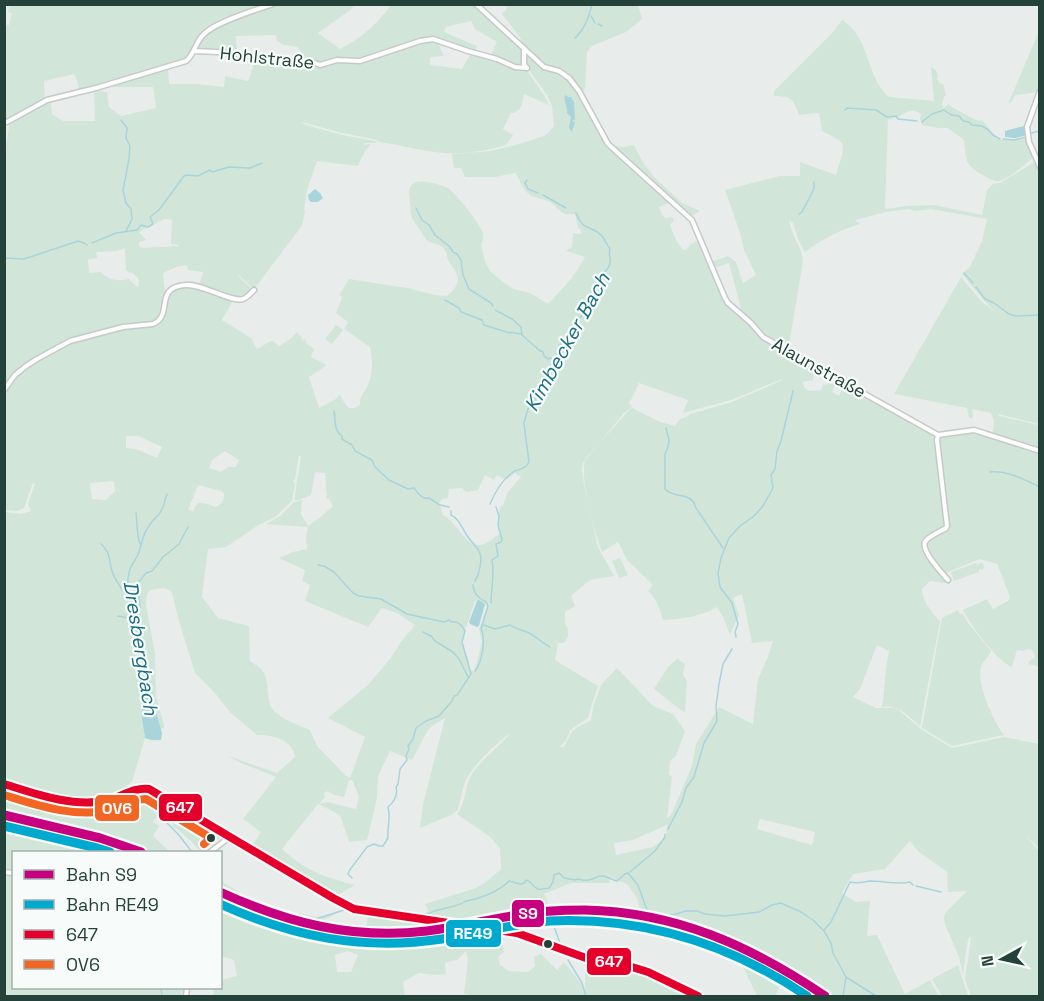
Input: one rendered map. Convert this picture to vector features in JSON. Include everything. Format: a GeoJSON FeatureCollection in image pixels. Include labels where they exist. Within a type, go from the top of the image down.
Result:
{"type":"FeatureCollection","features":[{"type":"Feature","properties":{"kind":"main road"},"geometry":{"type":"LineString","coordinates":[[4,784],[48,798],[70,802],[107,801],[129,791],[143,788],[153,791],[348,907],[362,911],[522,934],[589,959],[619,963],[648,972],[698,996]]}},
{"type":"Feature","properties":{"kind":"street","name":"Hohlstraße"},"geometry":{"type":"LineString","coordinates":[[4,122],[47,100],[186,61],[191,57],[199,39],[210,29],[273,4]]}},
{"type":"Feature","properties":{"kind":"street"},"geometry":{"type":"LineString","coordinates":[[476,4],[524,48]]}},
{"type":"Feature","properties":{"kind":"street","name":"Hohlstraße"},"geometry":{"type":"LineString","coordinates":[[194,51],[241,54],[320,65],[337,60],[352,62],[367,59],[387,51],[433,39],[515,67],[526,68],[524,48]]}},
{"type":"Feature","properties":{"kind":"street","name":"Alaunstraße"},"geometry":{"type":"LineString","coordinates":[[524,48],[544,67],[563,73],[569,78],[579,91],[608,144],[692,220],[725,298],[763,337],[938,435]]}},
{"type":"Feature","properties":{"kind":"street"},"geometry":{"type":"LineString","coordinates":[[1040,91],[1027,127],[1029,142],[1040,167]]}},
{"type":"Feature","properties":{"kind":"street"},"geometry":{"type":"LineString","coordinates":[[4,390],[15,375],[26,366],[70,341],[123,327],[158,322],[162,318],[166,295],[174,288],[187,284],[198,286],[237,300],[245,298],[254,290]]}},
{"type":"Feature","properties":{"kind":"street"},"geometry":{"type":"LineString","coordinates":[[948,580],[929,555],[925,545],[928,539],[947,526],[938,435],[969,430],[978,431],[1040,451]]}},
{"type":"Feature","properties":{"kind":"street"},"geometry":{"type":"LineString","coordinates":[[211,851],[228,836]]}},
{"type":"Feature","properties":{"kind":"shaded area"},"geometry":{"type":"Polygon","coordinates":[[[4,813],[65,826],[140,851],[124,851],[5,818],[4,813]]]}},
{"type":"Feature","properties":{"kind":"shaded area"},"geometry":{"type":"Polygon","coordinates":[[[222,890],[288,917],[345,931],[429,929],[514,911],[550,907],[617,908],[683,920],[747,945],[788,964],[831,996],[815,996],[783,974],[712,940],[676,929],[618,919],[554,916],[520,919],[428,935],[369,937],[335,934],[301,927],[259,914],[222,897],[222,890]]]}},
{"type":"Feature","properties":{"kind":"green space"},"geometry":{"type":"Polygon","coordinates":[[[9,5],[270,5],[205,30],[198,38],[191,55],[182,62],[79,91],[74,74],[44,81],[45,101],[51,101],[52,114],[63,121],[95,121],[94,90],[107,92],[109,107],[121,116],[156,108],[153,87],[105,87],[168,69],[169,84],[224,87],[225,76],[248,81],[257,55],[302,59],[302,53],[297,47],[284,45],[277,41],[276,35],[236,36],[237,53],[195,50],[200,39],[211,30],[276,5],[355,5],[318,33],[340,49],[368,30],[391,5],[474,5],[545,70],[560,74],[564,71],[546,68],[525,48],[502,14],[507,8],[504,5],[638,5],[642,19],[626,32],[592,46],[587,52],[585,89],[582,94],[601,131],[611,143],[620,147],[634,145],[654,177],[682,203],[700,211],[691,216],[671,202],[659,207],[662,215],[666,218],[672,217],[674,220],[670,225],[683,250],[699,240],[728,303],[763,338],[814,367],[813,380],[803,382],[804,387],[809,391],[821,390],[823,384],[827,385],[829,381],[835,385],[832,392],[839,396],[844,385],[939,439],[975,432],[1039,453],[1039,667],[1029,664],[1028,662],[1035,656],[1032,650],[1027,649],[1017,650],[1012,667],[1006,663],[984,642],[963,610],[987,599],[993,609],[1008,601],[1010,597],[997,564],[980,559],[943,574],[948,581],[944,583],[930,581],[922,589],[925,601],[940,622],[920,726],[898,709],[882,707],[889,651],[877,645],[860,689],[853,697],[876,708],[899,710],[921,729],[952,748],[1004,737],[1039,744],[1039,848],[1026,836],[1039,849],[1039,996],[971,996],[965,980],[971,937],[967,945],[963,975],[959,957],[944,917],[946,912],[967,891],[948,892],[947,872],[918,851],[910,841],[885,869],[853,874],[842,893],[856,902],[870,901],[867,936],[877,935],[905,994],[930,980],[939,996],[831,996],[788,964],[747,945],[683,920],[641,912],[637,898],[627,884],[611,878],[609,883],[571,883],[544,894],[550,907],[514,911],[463,922],[421,915],[429,911],[425,904],[476,888],[501,869],[500,848],[490,837],[457,814],[472,774],[511,732],[471,771],[464,785],[458,810],[420,828],[423,804],[445,718],[428,730],[412,760],[390,751],[378,776],[377,798],[367,840],[349,842],[340,815],[318,804],[282,849],[299,863],[316,872],[355,885],[334,897],[251,847],[261,832],[243,819],[276,777],[228,756],[277,773],[295,757],[293,751],[281,739],[257,735],[230,712],[195,673],[172,593],[163,588],[150,590],[146,604],[155,654],[156,696],[164,729],[161,729],[153,701],[152,687],[149,684],[145,687],[146,697],[142,705],[145,738],[132,782],[127,785],[126,790],[128,794],[139,796],[149,803],[157,817],[153,822],[159,826],[153,836],[168,850],[140,851],[65,826],[5,813],[5,512],[21,514],[31,511],[28,504],[35,484],[33,483],[24,508],[17,511],[5,510],[4,389],[5,391],[8,389],[4,385],[4,161],[10,119],[5,120],[4,24],[9,25],[12,13],[8,12],[9,5]],[[471,21],[446,27],[444,32],[477,46],[475,53],[440,41],[439,45],[444,56],[430,57],[430,65],[462,69],[471,53],[526,69],[549,105],[524,94],[519,110],[511,113],[503,129],[513,135],[506,145],[468,152],[437,152],[379,142],[302,122],[320,129],[377,143],[363,144],[370,144],[370,146],[358,166],[317,161],[307,190],[302,225],[298,231],[254,289],[237,274],[251,288],[251,292],[241,298],[236,298],[199,285],[203,272],[188,270],[187,265],[176,267],[163,273],[165,294],[162,315],[164,316],[167,295],[176,288],[185,286],[194,286],[223,297],[243,301],[232,302],[222,320],[251,338],[257,349],[271,341],[279,346],[297,332],[302,342],[306,340],[306,343],[314,349],[311,357],[327,365],[309,377],[319,408],[336,399],[340,394],[349,408],[360,405],[371,372],[370,347],[344,329],[348,322],[336,313],[342,298],[339,295],[349,279],[447,296],[458,281],[445,250],[427,240],[412,218],[409,191],[411,186],[420,182],[448,188],[456,195],[482,231],[481,244],[490,271],[514,289],[530,293],[548,304],[573,276],[585,257],[566,251],[572,247],[573,233],[581,234],[575,214],[565,214],[550,202],[527,193],[515,173],[495,177],[465,177],[461,168],[454,168],[452,154],[490,151],[544,136],[554,126],[552,106],[547,95],[526,66],[517,66],[490,57],[497,42],[475,29],[471,21]],[[162,220],[139,232],[146,240],[139,242],[139,246],[143,248],[179,245],[171,244],[172,220],[162,220]],[[125,248],[117,251],[96,252],[97,258],[88,260],[89,273],[101,272],[110,279],[129,279],[138,288],[139,280],[133,273],[126,270],[125,248]],[[782,379],[731,400],[683,413],[688,400],[639,383],[629,403],[632,407],[624,413],[599,443],[632,408],[660,422],[675,426],[680,419],[690,414],[732,402],[782,379]],[[126,436],[126,448],[136,449],[157,458],[162,447],[138,436],[126,436]],[[225,451],[212,460],[209,468],[221,472],[228,467],[236,467],[239,460],[225,451]],[[299,456],[292,501],[275,517],[226,547],[208,549],[202,597],[218,618],[249,626],[250,661],[265,675],[270,702],[275,712],[310,730],[317,746],[350,778],[365,737],[328,718],[368,685],[415,625],[397,613],[382,608],[368,627],[305,601],[310,585],[302,581],[305,570],[279,558],[307,549],[308,527],[266,524],[280,516],[294,502],[302,500],[301,514],[308,526],[333,506],[327,499],[325,473],[315,472],[311,495],[295,500],[301,456],[299,456]],[[586,460],[582,470],[588,500],[584,477],[586,460]],[[515,473],[506,480],[497,475],[494,480],[485,475],[478,490],[466,492],[462,488],[449,489],[448,498],[442,499],[438,504],[443,515],[469,542],[485,544],[501,533],[498,521],[500,507],[508,492],[521,477],[515,473]],[[114,481],[90,483],[92,499],[106,500],[115,491],[114,481]],[[198,485],[188,510],[193,511],[198,503],[215,507],[222,502],[224,494],[221,491],[198,485]],[[591,516],[598,547],[614,576],[590,580],[571,596],[575,606],[565,612],[568,637],[564,643],[558,643],[555,660],[598,686],[588,718],[570,730],[566,741],[560,746],[562,748],[564,746],[575,729],[591,720],[601,685],[617,668],[653,706],[673,714],[685,731],[676,756],[670,761],[669,774],[672,777],[667,818],[671,815],[692,766],[696,744],[719,707],[753,724],[758,679],[773,641],[752,643],[742,594],[733,598],[739,615],[730,635],[717,607],[697,615],[663,620],[657,604],[648,591],[653,585],[627,560],[618,542],[602,552],[591,516]],[[475,601],[461,642],[470,670],[474,671],[482,641],[479,629],[487,608],[486,604],[475,601]],[[349,780],[344,797],[328,791],[324,793],[325,797],[319,804],[327,802],[356,809],[359,796],[352,780],[349,780]],[[760,819],[757,829],[812,845],[815,832],[760,819]],[[667,825],[633,840],[614,843],[616,855],[653,847],[666,837],[667,825]]]}},
{"type":"Feature","properties":{"kind":"green space"},"geometry":{"type":"Polygon","coordinates":[[[842,20],[858,37],[876,79],[889,97],[934,101],[931,67],[936,70],[939,83],[943,84],[946,95],[942,104],[943,108],[949,104],[976,120],[983,121],[999,140],[1027,138],[1034,157],[1009,177],[996,181],[970,166],[966,158],[964,140],[948,128],[922,125],[921,114],[914,111],[888,120],[885,209],[934,205],[982,215],[987,190],[993,184],[1000,183],[1036,161],[1040,171],[1039,424],[998,414],[1039,425],[1039,448],[993,433],[994,421],[991,413],[972,409],[973,418],[969,418],[967,408],[894,394],[961,277],[982,302],[997,313],[962,274],[970,267],[982,241],[987,219],[931,209],[886,212],[855,220],[860,224],[831,235],[805,252],[793,223],[789,220],[803,261],[789,345],[777,339],[768,339],[741,312],[729,263],[714,268],[711,262],[728,256],[736,262],[743,283],[756,275],[744,250],[725,190],[780,176],[800,176],[800,162],[836,175],[843,145],[839,140],[822,131],[819,113],[799,115],[791,100],[774,96],[774,91],[833,32],[842,20]]]}},
{"type":"Feature","properties":{"kind":"green space"},"geometry":{"type":"Polygon","coordinates":[[[1039,31],[1039,90],[1015,95],[1011,103],[1009,102],[1039,31]]]}},
{"type":"Feature","properties":{"kind":"green space"},"geometry":{"type":"Polygon","coordinates":[[[336,325],[343,330],[332,344],[325,339],[336,325]]]}},
{"type":"Feature","properties":{"kind":"green space"},"geometry":{"type":"Polygon","coordinates":[[[620,558],[628,575],[619,578],[612,561],[620,558]]]}},
{"type":"Feature","properties":{"kind":"green space"},"geometry":{"type":"Polygon","coordinates":[[[976,563],[978,566],[979,563],[983,563],[984,568],[954,581],[951,572],[976,563]]]}},
{"type":"Feature","properties":{"kind":"green space"},"geometry":{"type":"Polygon","coordinates":[[[958,610],[991,651],[981,667],[981,683],[991,712],[1004,735],[952,746],[922,728],[942,618],[958,610]]]}},
{"type":"Feature","properties":{"kind":"green space"},"geometry":{"type":"Polygon","coordinates":[[[678,658],[685,664],[683,675],[687,682],[685,712],[654,689],[668,667],[678,658]]]}},
{"type":"Feature","properties":{"kind":"green space"},"geometry":{"type":"Polygon","coordinates":[[[182,811],[221,834],[220,838],[201,851],[172,826],[182,811]]]}},
{"type":"Feature","properties":{"kind":"green space"},"geometry":{"type":"Polygon","coordinates":[[[4,818],[124,851],[12,851],[12,872],[5,871],[4,818]]]}},
{"type":"Feature","properties":{"kind":"green space"},"geometry":{"type":"Polygon","coordinates":[[[4,874],[12,874],[12,989],[183,989],[182,996],[5,996],[4,874]]]}},
{"type":"Feature","properties":{"kind":"green space"},"geometry":{"type":"Polygon","coordinates":[[[222,880],[236,890],[245,901],[222,890],[222,880]]]}},
{"type":"Feature","properties":{"kind":"green space"},"geometry":{"type":"Polygon","coordinates":[[[222,897],[293,925],[351,936],[393,938],[423,936],[457,929],[466,930],[478,936],[480,931],[490,933],[489,937],[502,939],[504,952],[498,957],[500,965],[509,971],[528,972],[535,966],[534,957],[541,954],[557,970],[564,962],[585,989],[588,961],[601,957],[611,964],[651,976],[693,996],[477,996],[464,994],[468,959],[466,951],[457,960],[445,963],[446,974],[419,973],[403,982],[405,996],[213,996],[214,989],[222,989],[222,980],[237,976],[234,960],[222,956],[222,897]],[[348,951],[335,955],[337,972],[351,972],[358,955],[348,951]]]}},
{"type":"Feature","properties":{"kind":"green space"},"geometry":{"type":"Polygon","coordinates":[[[299,913],[316,917],[337,914],[312,924],[288,917],[299,913]]]}},
{"type":"Feature","properties":{"kind":"green space"},"geometry":{"type":"Polygon","coordinates":[[[368,914],[418,922],[415,931],[366,931],[368,914]]]}},
{"type":"Feature","properties":{"kind":"green space"},"geometry":{"type":"Polygon","coordinates":[[[739,952],[785,976],[775,996],[757,996],[741,963],[739,952]]]}},
{"type":"Feature","properties":{"kind":"green space"},"geometry":{"type":"Polygon","coordinates":[[[958,965],[968,996],[942,996],[932,979],[958,965]]]}},
{"type":"Feature","properties":{"kind":"water"},"geometry":{"type":"Polygon","coordinates":[[[565,95],[571,97],[574,102],[575,119],[572,121],[575,122],[572,132],[569,128],[571,117],[567,113],[565,95]]]}},
{"type":"Feature","properties":{"kind":"water"},"geometry":{"type":"Polygon","coordinates":[[[1024,126],[1026,134],[1024,136],[1005,137],[1005,131],[1024,126]]]}},
{"type":"Feature","properties":{"kind":"water"},"geometry":{"type":"Polygon","coordinates":[[[315,189],[323,198],[318,202],[311,202],[308,195],[315,189]]]}},
{"type":"Feature","properties":{"kind":"water"},"geometry":{"type":"Polygon","coordinates":[[[479,600],[485,604],[477,627],[469,622],[479,600]]]}},
{"type":"Feature","properties":{"kind":"water"},"geometry":{"type":"Polygon","coordinates":[[[149,684],[152,686],[153,701],[162,733],[161,740],[145,738],[142,705],[146,697],[145,687],[149,684]]]}},
{"type":"Feature","properties":{"kind":"waterway"},"geometry":{"type":"LineString","coordinates":[[575,38],[586,22],[592,4]]}},
{"type":"Feature","properties":{"kind":"waterway"},"geometry":{"type":"LineString","coordinates":[[591,16],[595,23]]}},
{"type":"Feature","properties":{"kind":"waterway"},"geometry":{"type":"LineString","coordinates":[[598,24],[602,26]]}},
{"type":"Feature","properties":{"kind":"waterway"},"geometry":{"type":"LineString","coordinates":[[845,110],[847,108],[876,110],[887,117],[896,116],[898,119],[917,121]]}},
{"type":"Feature","properties":{"kind":"waterway"},"geometry":{"type":"LineString","coordinates":[[922,122],[932,114],[944,110],[972,125],[982,126],[1000,139]]}},
{"type":"Feature","properties":{"kind":"waterway"},"geometry":{"type":"LineString","coordinates":[[121,120],[127,128],[126,138],[130,146],[123,190],[126,203],[131,209],[132,219],[126,231]]}},
{"type":"Feature","properties":{"kind":"waterway"},"geometry":{"type":"LineString","coordinates":[[1031,133],[1040,131]]}},
{"type":"Feature","properties":{"kind":"waterway"},"geometry":{"type":"LineString","coordinates":[[1003,139],[1014,140],[1027,137]]}},
{"type":"Feature","properties":{"kind":"waterway"},"geometry":{"type":"LineString","coordinates":[[92,243],[116,233],[137,230],[141,225],[148,227],[153,224],[150,217],[159,210],[184,176],[198,176],[210,170],[212,172],[229,167],[250,168],[262,163]]}},
{"type":"Feature","properties":{"kind":"waterway"},"geometry":{"type":"LineString","coordinates":[[527,180],[525,183],[528,189],[538,193]]}},
{"type":"Feature","properties":{"kind":"waterway"},"geometry":{"type":"LineString","coordinates":[[799,214],[814,189],[814,182]]}},
{"type":"Feature","properties":{"kind":"waterway"},"geometry":{"type":"LineString","coordinates":[[543,195],[566,208]]}},
{"type":"Feature","properties":{"kind":"waterway"},"geometry":{"type":"LineString","coordinates":[[416,208],[422,220],[461,260],[463,275],[469,289],[493,306]]}},
{"type":"Feature","properties":{"kind":"waterway","name":"Kimbecker Bach"},"geometry":{"type":"LineString","coordinates":[[490,504],[505,479],[529,462],[524,423],[528,409],[538,395],[560,345],[585,311],[588,299],[600,276],[610,264],[610,249],[603,238],[598,232],[585,226],[576,213]]}},
{"type":"Feature","properties":{"kind":"waterway"},"geometry":{"type":"LineString","coordinates":[[4,258],[24,259],[78,241],[87,245]]}},
{"type":"Feature","properties":{"kind":"waterway"},"geometry":{"type":"LineString","coordinates":[[964,273],[973,283]]}},
{"type":"Feature","properties":{"kind":"waterway"},"geometry":{"type":"LineString","coordinates":[[976,287],[985,299],[1009,314],[1040,315]]}},
{"type":"Feature","properties":{"kind":"waterway"},"geometry":{"type":"LineString","coordinates":[[445,300],[459,308],[461,312],[482,320],[484,325],[522,334]]}},
{"type":"Feature","properties":{"kind":"waterway"},"geometry":{"type":"LineString","coordinates":[[495,310],[512,319],[521,327],[522,335],[543,352],[544,356],[553,361]]}},
{"type":"Feature","properties":{"kind":"waterway"},"geometry":{"type":"LineString","coordinates":[[736,637],[738,624],[732,603],[720,587],[718,573],[721,558],[729,538],[763,506],[773,488],[771,475],[775,469],[777,451],[793,391]]}},
{"type":"Feature","properties":{"kind":"waterway"},"geometry":{"type":"LineString","coordinates":[[334,411],[336,428],[342,439],[352,445],[355,451],[372,460],[375,467],[389,480],[408,489],[414,488],[422,497],[449,507]]}},
{"type":"Feature","properties":{"kind":"waterway"},"geometry":{"type":"LineString","coordinates":[[666,428],[669,440],[665,454],[665,489],[694,502],[723,548]]}},
{"type":"Feature","properties":{"kind":"waterway"},"geometry":{"type":"LineString","coordinates":[[990,472],[1009,474],[1040,487]]}},
{"type":"Feature","properties":{"kind":"waterway","name":"Dresbergbach"},"geometry":{"type":"LineString","coordinates":[[149,686],[146,674],[148,671],[144,661],[146,656],[136,635],[138,613],[130,600],[128,578],[145,532],[162,509],[167,494]]}},
{"type":"Feature","properties":{"kind":"waterway","name":"Kimbecker Bach"},"geometry":{"type":"LineString","coordinates":[[491,603],[492,560],[498,556],[496,544],[502,540],[496,507]]}},
{"type":"Feature","properties":{"kind":"waterway"},"geometry":{"type":"LineString","coordinates":[[451,511],[451,515],[458,521],[481,556],[475,581]]}},
{"type":"Feature","properties":{"kind":"waterway"},"geometry":{"type":"LineString","coordinates":[[136,513],[140,544]]}},
{"type":"Feature","properties":{"kind":"waterway"},"geometry":{"type":"LineString","coordinates":[[138,612],[140,608],[138,583],[179,544],[188,527]]}},
{"type":"Feature","properties":{"kind":"waterway"},"geometry":{"type":"LineString","coordinates":[[101,544],[108,553],[115,577],[128,597]]}},
{"type":"Feature","properties":{"kind":"waterway","name":"Kimbecker Bach"},"geometry":{"type":"LineString","coordinates":[[318,565],[334,572],[353,593],[359,596],[381,599],[407,614],[444,622],[449,620],[459,624],[465,631],[462,642],[471,674],[439,716],[416,728],[408,746],[407,760],[400,769],[396,796],[388,807],[388,838],[383,846],[374,844],[367,847],[349,871],[348,874],[352,878]]}},
{"type":"Feature","properties":{"kind":"waterway","name":"Kimbecker Bach"},"geometry":{"type":"LineString","coordinates":[[473,585],[474,591],[488,606],[481,629],[483,639],[481,657],[475,671]]}},
{"type":"Feature","properties":{"kind":"waterway"},"geometry":{"type":"LineString","coordinates":[[118,616],[128,618],[135,636]]}},
{"type":"Feature","properties":{"kind":"waterway"},"geometry":{"type":"LineString","coordinates":[[484,625],[495,629],[510,625],[529,633],[550,647]]}},
{"type":"Feature","properties":{"kind":"waterway"},"geometry":{"type":"LineString","coordinates":[[423,632],[453,652],[468,677]]}},
{"type":"Feature","properties":{"kind":"waterway"},"geometry":{"type":"LineString","coordinates":[[668,829],[682,802],[686,788],[694,777],[704,743],[717,721],[716,706],[723,664],[732,649]]}},
{"type":"Feature","properties":{"kind":"waterway"},"geometry":{"type":"LineString","coordinates":[[4,799],[12,796],[24,805],[33,806],[38,811],[48,812],[69,808],[93,813],[107,811],[134,798],[146,798],[191,851]]}},
{"type":"Feature","properties":{"kind":"waterway"},"geometry":{"type":"LineString","coordinates":[[630,872],[655,851],[665,834]]}},
{"type":"Feature","properties":{"kind":"waterway"},"geometry":{"type":"LineString","coordinates":[[422,918],[432,912],[489,894],[509,881],[520,884],[526,880],[540,889],[549,888],[554,875],[559,873],[564,878],[575,880],[590,880],[602,876],[617,881],[628,873],[638,885],[647,910],[659,914],[672,915],[697,911],[725,916],[759,912],[781,903],[801,912],[824,931],[846,977],[876,996]]}},
{"type":"Feature","properties":{"kind":"waterway"},"geometry":{"type":"LineString","coordinates":[[824,930],[831,922],[850,882],[910,882],[913,885]]}},
{"type":"Feature","properties":{"kind":"waterway"},"geometry":{"type":"LineString","coordinates":[[916,886],[941,892]]}},
{"type":"Feature","properties":{"kind":"waterway"},"geometry":{"type":"LineString","coordinates":[[222,887],[233,891],[241,911],[252,921],[312,934],[363,942],[397,944],[409,940],[416,932],[420,922]]}},
{"type":"Feature","properties":{"kind":"waterway"},"geometry":{"type":"LineString","coordinates":[[291,919],[302,917],[316,919],[347,909]]}},
{"type":"Feature","properties":{"kind":"waterway"},"geometry":{"type":"LineString","coordinates":[[551,918],[561,946]]}},
{"type":"Feature","properties":{"kind":"waterway"},"geometry":{"type":"LineString","coordinates":[[568,960],[582,983],[586,996]]}},
{"type":"Feature","properties":{"kind":"waterway"},"geometry":{"type":"LineString","coordinates":[[843,996],[846,977]]}},
{"type":"Feature","properties":{"kind":"waterway"},"geometry":{"type":"LineString","coordinates":[[161,989],[162,996]]}},
{"type":"Feature","properties":{"kind":"rail line","name":"S9"},"geometry":{"type":"LineString","coordinates":[[4,815],[100,838],[138,851]]}},
{"type":"Feature","properties":{"kind":"rail line","name":"RE49"},"geometry":{"type":"LineString","coordinates":[[4,826],[107,851]]}},
{"type":"Feature","properties":{"kind":"rail line","name":"S9"},"geometry":{"type":"LineString","coordinates":[[222,893],[296,920],[347,931],[373,933],[427,931],[551,911],[585,910],[650,917],[681,925],[741,947],[825,996]]}},
{"type":"Feature","properties":{"kind":"rail line","name":"RE49"},"geometry":{"type":"LineString","coordinates":[[222,905],[301,933],[356,942],[413,942],[550,921],[585,921],[652,929],[716,948],[778,978],[807,996]]}},
{"type":"Feature","properties":{"kind":"transit line","name":"647"},"geometry":{"type":"LineString","coordinates":[[4,784],[28,792],[79,802],[111,800],[132,791],[149,789],[354,909],[517,933],[586,958],[619,963],[648,972],[698,996]]}},
{"type":"Feature","properties":{"kind":"transit line","name":"OV6"},"geometry":{"type":"LineString","coordinates":[[4,795],[54,809],[80,812],[106,811],[146,799],[211,838],[204,844]]}}]}
